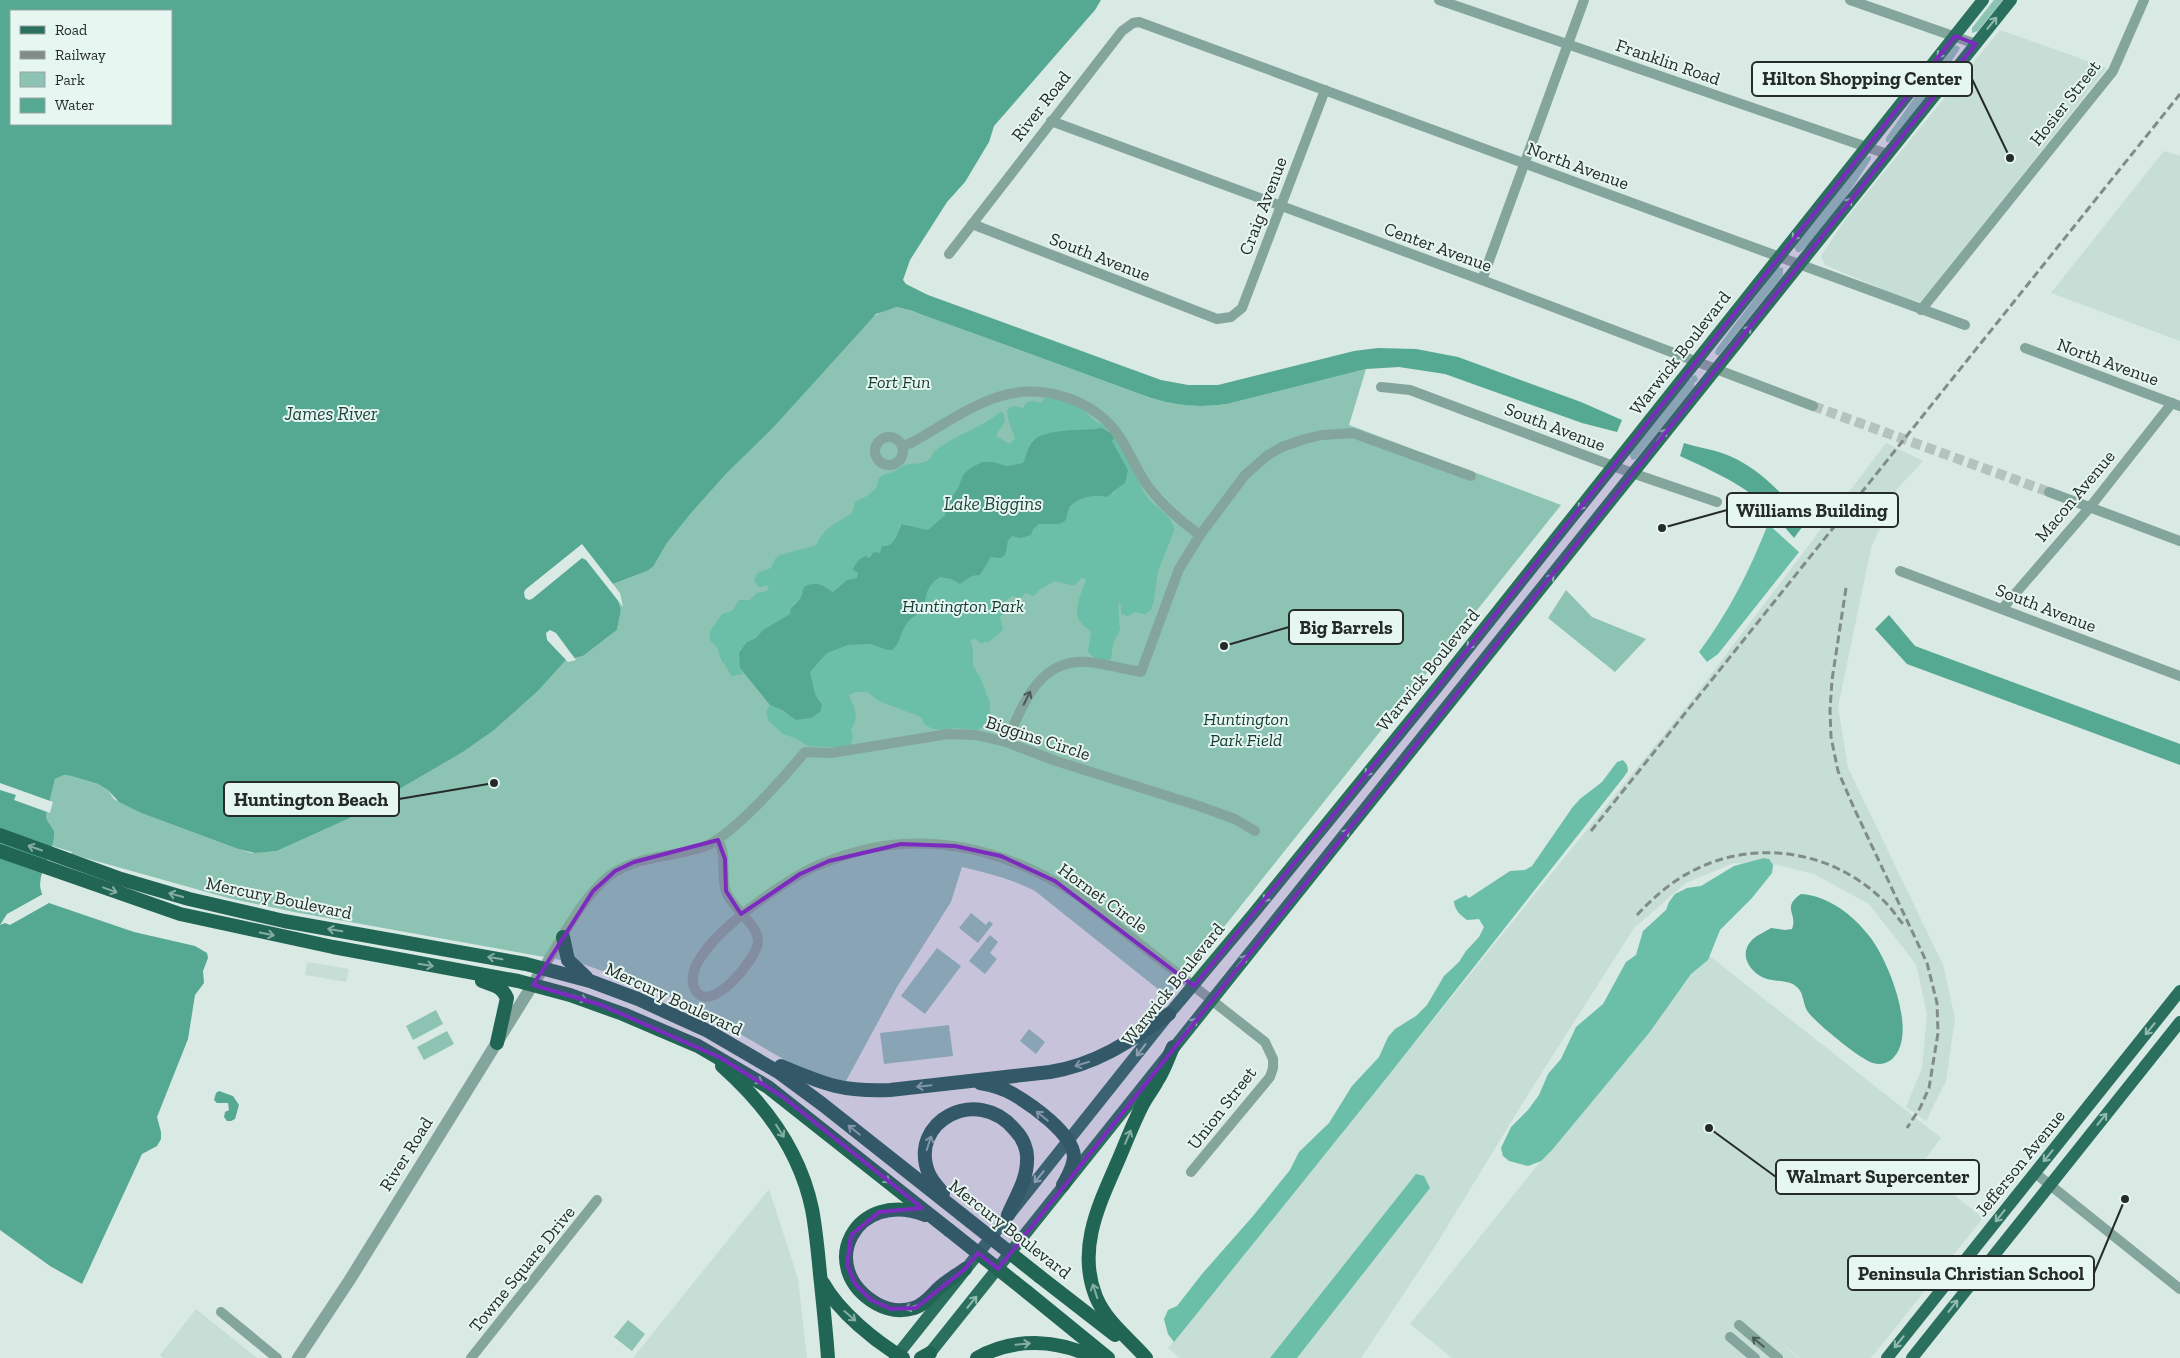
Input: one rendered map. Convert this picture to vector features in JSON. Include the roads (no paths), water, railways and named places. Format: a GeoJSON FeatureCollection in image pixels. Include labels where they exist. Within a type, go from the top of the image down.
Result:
{"type":"FeatureCollection","features":[{"type":"Feature","properties":{"kind":"highway","name":"Mercury Boulevard"},"geometry":{"type":"LineString","coordinates":[[0,835],[157,890],[243,912],[543,968],[590,981],[692,1024],[748,1054],[808,1094],[1039,1276],[1132,1345]]}},
{"type":"Feature","properties":{"kind":"highway","name":"Mercury Boulevard"},"geometry":{"type":"LineString","coordinates":[[0,851],[143,902],[222,924],[533,985],[601,1005],[698,1046],[756,1079],[783,1097],[1108,1358]]}},
{"type":"Feature","properties":{"kind":"highway"},"geometry":{"type":"LineString","coordinates":[[563,937],[568,960],[575,969],[590,981]]}},
{"type":"Feature","properties":{"kind":"highway"},"geometry":{"type":"LineString","coordinates":[[451,969],[497,985],[505,993],[506,1004],[497,1043]]}},
{"type":"Feature","properties":{"kind":"highway"},"geometry":{"type":"LineString","coordinates":[[748,1054],[830,1086],[852,1090],[890,1090],[1050,1072],[1088,1062],[1128,1043],[1169,1014]]}},
{"type":"Feature","properties":{"kind":"highway"},"geometry":{"type":"LineString","coordinates":[[698,1046],[751,1094],[772,1119],[788,1146],[808,1194],[815,1230],[828,1358]]}},
{"type":"Feature","properties":{"kind":"highway"},"geometry":{"type":"LineString","coordinates":[[1145,1358],[1114,1326],[1096,1298],[1090,1275],[1088,1246],[1094,1217],[1137,1117],[1158,1081],[1173,1047]]}},
{"type":"Feature","properties":{"kind":"highway"},"geometry":{"type":"LineString","coordinates":[[972,1081],[1012,1093],[1069,1140],[1074,1159],[1073,1166],[1064,1185]]}},
{"type":"Feature","properties":{"kind":"highway"},"geometry":{"type":"LineString","coordinates":[[961,1214],[930,1176],[926,1161],[926,1146],[935,1128],[944,1120],[957,1111],[974,1108],[992,1112],[1007,1121],[1018,1133],[1025,1147],[1027,1162],[1025,1176],[1008,1215]]}},
{"type":"Feature","properties":{"kind":"highway"},"geometry":{"type":"LineString","coordinates":[[937,1220],[923,1214],[900,1210],[885,1210],[866,1219],[855,1229],[847,1245],[847,1265],[855,1284],[871,1300],[881,1306],[890,1309],[908,1310],[926,1302],[940,1287],[965,1269]]}},
{"type":"Feature","properties":{"kind":"highway"},"geometry":{"type":"LineString","coordinates":[[820,1278],[837,1305],[899,1357]]}},
{"type":"Feature","properties":{"kind":"highway"},"geometry":{"type":"LineString","coordinates":[[977,1358],[1000,1348],[1036,1343],[1068,1347],[1095,1358]]}},
{"type":"Feature","properties":{"kind":"main road","name":"Warwick Boulevard"},"geometry":{"type":"LineString","coordinates":[[899,1357],[1008,1215],[1169,1014],[1194,986],[1439,685],[1983,0]]}},
{"type":"Feature","properties":{"kind":"main road","name":"Warwick Boulevard"},"geometry":{"type":"LineString","coordinates":[[926,1356],[998,1270],[1211,999],[1519,618],[1632,473],[2010,0]]}},
{"type":"Feature","properties":{"kind":"main road"},"geometry":{"type":"LineString","coordinates":[[1502,605],[1519,618]]}},
{"type":"Feature","properties":{"kind":"main road"},"geometry":{"type":"LineString","coordinates":[[1439,685],[1454,698]]}},
{"type":"Feature","properties":{"kind":"main road"},"geometry":{"type":"LineString","coordinates":[[1284,876],[1300,889]]}},
{"type":"Feature","properties":{"kind":"main road","name":"Jefferson Avenue"},"geometry":{"type":"LineString","coordinates":[[1887,1358],[2180,991]]}},
{"type":"Feature","properties":{"kind":"main road","name":"Jefferson Avenue"},"geometry":{"type":"LineString","coordinates":[[1912,1358],[2180,1022]]}},
{"type":"Feature","properties":{"kind":"street","name":"Franklin Road"},"geometry":{"type":"LineString","coordinates":[[1438,0],[1887,154]]}},
{"type":"Feature","properties":{"kind":"street"},"geometry":{"type":"LineString","coordinates":[[1482,280],[1584,0]]}},
{"type":"Feature","properties":{"kind":"street"},"geometry":{"type":"LineString","coordinates":[[1850,0],[1976,44]]}},
{"type":"Feature","properties":{"kind":"street","name":"Hosier Street"},"geometry":{"type":"LineString","coordinates":[[1921,310],[2113,71],[2144,0]]}},
{"type":"Feature","properties":{"kind":"street","name":"River Road"},"geometry":{"type":"LineString","coordinates":[[949,254],[1127,26],[1132,23],[1146,23],[1181,36]]}},
{"type":"Feature","properties":{"kind":"street","name":"North Avenue"},"geometry":{"type":"LineString","coordinates":[[1181,36],[1965,325]]}},
{"type":"Feature","properties":{"kind":"street","name":"Craig Avenue"},"geometry":{"type":"LineString","coordinates":[[1217,319],[1231,317],[1242,308],[1325,90]]}},
{"type":"Feature","properties":{"kind":"street","name":"Center Avenue"},"geometry":{"type":"LineString","coordinates":[[1051,122],[1482,280],[1813,406]]}},
{"type":"Feature","properties":{"kind":"street","name":"South Avenue"},"geometry":{"type":"LineString","coordinates":[[972,224],[1217,319]]}},
{"type":"Feature","properties":{"kind":"street","name":"North Avenue"},"geometry":{"type":"LineString","coordinates":[[2025,348],[2176,404]]}},
{"type":"Feature","properties":{"kind":"street","name":"South Avenue"},"geometry":{"type":"LineString","coordinates":[[1381,387],[1410,390],[1632,473],[1717,502]]}},
{"type":"Feature","properties":{"kind":"street"},"geometry":{"type":"LineString","coordinates":[[902,446],[911,444],[989,399],[1006,393],[1024,390],[1045,392],[1078,402],[1096,412],[1111,426],[1154,495],[1179,520],[1200,535]]}},
{"type":"Feature","properties":{"kind":"street","name":"Macon Avenue"},"geometry":{"type":"LineString","coordinates":[[2002,609],[2176,404]]}},
{"type":"Feature","properties":{"kind":"street"},"geometry":{"type":"LineString","coordinates":[[1006,742],[1030,692],[1040,678],[1057,667],[1072,663],[1088,662],[1142,672],[1180,568],[1200,535],[1245,475],[1268,455],[1289,444],[1322,434],[1353,433],[1471,476]]}},
{"type":"Feature","properties":{"kind":"street"},"geometry":{"type":"LineString","coordinates":[[2050,492],[2180,541]]}},
{"type":"Feature","properties":{"kind":"street","name":"South Avenue"},"geometry":{"type":"LineString","coordinates":[[1900,571],[2180,676]]}},
{"type":"Feature","properties":{"kind":"street","name":"Biggins Circle"},"geometry":{"type":"LineString","coordinates":[[718,840],[788,772],[805,752],[831,753],[948,734],[976,735],[1006,742],[1056,761],[1227,816],[1256,832]]}},
{"type":"Feature","properties":{"kind":"street"},"geometry":{"type":"LineString","coordinates":[[543,968],[593,891],[616,871],[643,859],[695,849],[718,840],[725,858],[724,883],[726,891],[758,937],[756,950],[731,983],[717,995],[711,997],[699,993],[694,982],[696,965],[720,935],[741,914]]}},
{"type":"Feature","properties":{"kind":"street","name":"Hornet Circle"},"geometry":{"type":"LineString","coordinates":[[741,914],[769,893],[800,874],[836,858],[901,844],[955,846],[1001,856],[1055,881],[1080,897],[1211,999]]}},
{"type":"Feature","properties":{"kind":"street","name":"River Road"},"geometry":{"type":"LineString","coordinates":[[298,1358],[349,1281],[543,968]]}},
{"type":"Feature","properties":{"kind":"street","name":"Union Street"},"geometry":{"type":"LineString","coordinates":[[1192,1172],[1270,1076],[1273,1068],[1272,1053],[1265,1042],[1211,999]]}},
{"type":"Feature","properties":{"kind":"street"},"geometry":{"type":"LineString","coordinates":[[2035,1172],[2180,1289]]}},
{"type":"Feature","properties":{"kind":"street","name":"Towne Square Drive"},"geometry":{"type":"LineString","coordinates":[[471,1358],[597,1200]]}},
{"type":"Feature","properties":{"kind":"street"},"geometry":{"type":"LineString","coordinates":[[221,1312],[277,1358]]}},
{"type":"Feature","properties":{"kind":"street"},"geometry":{"type":"LineString","coordinates":[[1739,1325],[1778,1358]]}},
{"type":"Feature","properties":{"kind":"street"},"geometry":{"type":"LineString","coordinates":[[1730,1337],[1755,1358]]}},
{"type":"Feature","properties":{"kind":"water","name":"James River"},"geometry":{"type":"Polygon","coordinates":[[[0,0],[1101,0],[1095,10],[994,126],[989,142],[965,182],[947,202],[910,260],[903,280],[906,284],[928,295],[1161,380],[1188,385],[1218,385],[1354,351],[1378,348],[1416,349],[1458,357],[1581,402],[1622,420],[1617,432],[1582,423],[1445,374],[1399,367],[1366,369],[1227,404],[1198,406],[1170,403],[1151,398],[912,311],[897,307],[876,314],[771,430],[726,474],[692,512],[667,543],[653,567],[613,584],[621,610],[617,630],[583,656],[566,660],[538,691],[493,731],[463,752],[350,818],[277,851],[255,853],[238,849],[141,813],[119,802],[108,790],[98,784],[64,775],[55,779],[46,816],[54,831],[53,842],[43,869],[40,887],[49,903],[134,932],[195,946],[207,953],[208,958],[203,971],[204,983],[195,995],[188,1039],[157,1117],[161,1139],[157,1146],[142,1154],[82,1284],[50,1266],[0,1230],[0,0]]]}},
{"type":"Feature","properties":{"kind":"water","name":"Lake Biggins"},"geometry":{"type":"Polygon","coordinates":[[[1102,428],[1111,433],[1114,438],[1112,441],[1128,470],[1125,483],[1106,497],[1091,496],[1075,502],[1069,509],[1065,521],[1059,524],[1039,524],[1033,529],[1031,535],[1021,538],[1012,536],[1008,541],[1005,555],[1001,558],[991,557],[980,575],[972,576],[960,584],[951,579],[940,577],[934,581],[928,589],[921,612],[908,622],[899,641],[892,650],[871,644],[848,645],[827,653],[810,672],[815,694],[822,705],[820,712],[811,718],[796,720],[782,710],[770,705],[740,668],[739,653],[747,642],[756,638],[763,630],[790,614],[791,608],[800,599],[804,587],[819,584],[833,592],[847,580],[857,578],[858,573],[853,570],[858,562],[866,556],[869,558],[874,552],[880,553],[882,546],[887,546],[893,542],[902,524],[928,530],[945,515],[946,505],[958,488],[963,475],[969,469],[982,462],[993,462],[1007,466],[1023,463],[1033,441],[1046,434],[1102,428]]]}},
{"type":"Feature","properties":{"kind":"water"},"geometry":{"type":"Polygon","coordinates":[[[1684,443],[1735,458],[1758,473],[1788,501],[1806,522],[1794,538],[1771,511],[1740,486],[1680,456],[1684,443]]]}},
{"type":"Feature","properties":{"kind":"water"},"geometry":{"type":"Polygon","coordinates":[[[1889,615],[1915,646],[2180,744],[2180,765],[1907,664],[1875,629],[1889,615]]]}},
{"type":"Feature","properties":{"kind":"water"},"geometry":{"type":"Polygon","coordinates":[[[1801,894],[1821,898],[1840,908],[1856,921],[1877,948],[1892,980],[1902,1017],[1902,1034],[1899,1049],[1891,1060],[1882,1064],[1875,1064],[1859,1055],[1808,1012],[1798,988],[1790,983],[1766,979],[1749,966],[1746,950],[1754,938],[1771,928],[1792,929],[1792,903],[1801,894]]]}},
{"type":"Feature","properties":{"kind":"water"},"geometry":{"type":"Polygon","coordinates":[[[219,1091],[233,1096],[239,1105],[235,1119],[231,1121],[227,1121],[224,1117],[225,1112],[229,1110],[228,1103],[217,1103],[214,1100],[216,1093],[219,1091]]]}},
{"type":"Feature","properties":{"kind":"tunnel"},"geometry":{"type":"LineString","coordinates":[[1813,406],[2049,492]]}},
{"type":"Feature","properties":{"kind":"railway"},"geometry":{"type":"LineString","coordinates":[[1591,831],[2180,94]]}},
{"type":"Feature","properties":{"kind":"railway"},"geometry":{"type":"LineString","coordinates":[[1846,588],[1832,680],[1830,710],[1831,737],[1838,771],[1927,963],[1937,1003],[1938,1033],[1929,1088],[1920,1108],[1907,1128]]}},
{"type":"Feature","properties":{"kind":"railway"},"geometry":{"type":"LineString","coordinates":[[1637,915],[1674,882],[1700,867],[1727,858],[1755,853],[1783,854],[1811,859],[1838,869],[1863,884],[1886,903],[1905,926]]}},
{"type":"Feature","properties":{"kind":"place","name":"Hilton Shopping Center"},"geometry":{"type":"Point","coordinates":[2010,158]}},
{"type":"Feature","properties":{"kind":"place","name":"Williams Building"},"geometry":{"type":"Point","coordinates":[1662,528]}},
{"type":"Feature","properties":{"kind":"place","name":"Big Barrels"},"geometry":{"type":"Point","coordinates":[1224,646]}},
{"type":"Feature","properties":{"kind":"place","name":"Huntington Beach"},"geometry":{"type":"Point","coordinates":[494,783]}},
{"type":"Feature","properties":{"kind":"place","name":"Walmart Supercenter"},"geometry":{"type":"Point","coordinates":[1709,1128]}},
{"type":"Feature","properties":{"kind":"place","name":"Peninsula Christian School"},"geometry":{"type":"Point","coordinates":[2125,1199]}},
{"type":"Feature","properties":{"kind":"park label","name":"Fort Fun"},"geometry":{"type":"Point","coordinates":[899,382]}},
{"type":"Feature","properties":{"kind":"park label","name":"Huntington Park"},"geometry":{"type":"Point","coordinates":[963,606]}},
{"type":"Feature","properties":{"kind":"park label","name":"Huntington Park Field"},"geometry":{"type":"Point","coordinates":[1246,730]}}]}
